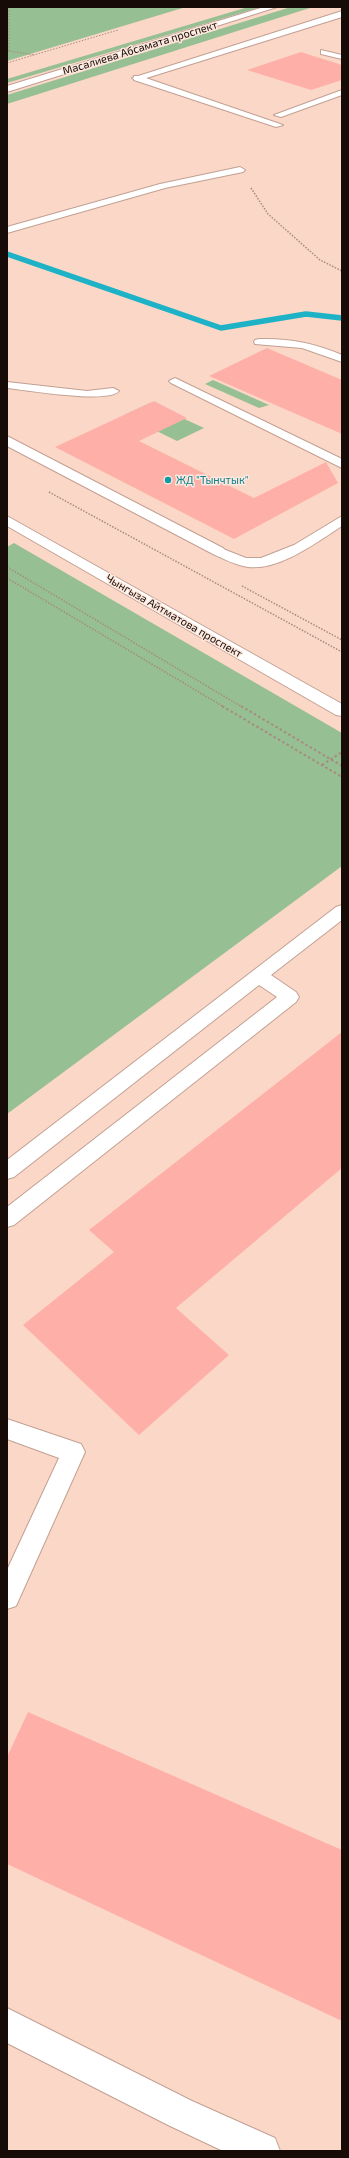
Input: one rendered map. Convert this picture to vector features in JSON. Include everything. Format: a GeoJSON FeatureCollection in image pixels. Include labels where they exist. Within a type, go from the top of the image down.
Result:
{"type":"FeatureCollection","features":[{"type":"Feature","properties":{"kind":"main road","name":"Масалиева Абсамата проспект"},"geometry":{"type":"LineString","coordinates":[[7,89],[273,7]]}},
{"type":"Feature","properties":{"kind":"main road"},"geometry":{"type":"LineString","coordinates":[[137,78],[342,14]]}},
{"type":"Feature","properties":{"kind":"main road"},"geometry":{"type":"LineString","coordinates":[[7,440],[218,552]]}},
{"type":"Feature","properties":{"kind":"main road","name":"Чынгыза Айтматова проспект"},"geometry":{"type":"LineString","coordinates":[[7,520],[342,711]]}},
{"type":"Feature","properties":{"kind":"main road"},"geometry":{"type":"LineString","coordinates":[[7,2025],[180,2113],[262,2151]]}},
{"type":"Feature","properties":{"kind":"lane"},"geometry":{"type":"LineString","coordinates":[[324,52],[342,57]]}},
{"type":"Feature","properties":{"kind":"lane"},"geometry":{"type":"LineString","coordinates":[[137,78],[279,125]]}},
{"type":"Feature","properties":{"kind":"lane"},"geometry":{"type":"LineString","coordinates":[[278,115],[342,92]]}},
{"type":"Feature","properties":{"kind":"lane"},"geometry":{"type":"LineString","coordinates":[[7,230],[163,186],[240,170]]}},
{"type":"Feature","properties":{"kind":"lane"},"geometry":{"type":"LineString","coordinates":[[259,342],[295,342],[308,345],[342,359]]}},
{"type":"Feature","properties":{"kind":"lane"},"geometry":{"type":"LineString","coordinates":[[176,381],[342,464]]}},
{"type":"Feature","properties":{"kind":"lane"},"geometry":{"type":"LineString","coordinates":[[7,385],[87,394],[113,391]]}},
{"type":"Feature","properties":{"kind":"lane"},"geometry":{"type":"LineString","coordinates":[[218,552],[249,563],[268,560],[309,541],[342,520]]}},
{"type":"Feature","properties":{"kind":"lane"},"geometry":{"type":"LineString","coordinates":[[7,1170],[342,911]]}},
{"type":"Feature","properties":{"kind":"lane"},"geometry":{"type":"LineString","coordinates":[[7,1219],[290,997],[258,975]]}},
{"type":"Feature","properties":{"kind":"lane"},"geometry":{"type":"LineString","coordinates":[[7,1429],[73,1452],[7,1597]]}},
{"type":"Feature","properties":{"kind":"path"},"geometry":{"type":"LineString","coordinates":[[9,7],[8,51],[36,55]]}},
{"type":"Feature","properties":{"kind":"path"},"geometry":{"type":"LineString","coordinates":[[7,64],[119,30]]}},
{"type":"Feature","properties":{"kind":"path"},"geometry":{"type":"LineString","coordinates":[[240,170],[268,214],[320,260],[342,271]]}},
{"type":"Feature","properties":{"kind":"path"},"geometry":{"type":"LineString","coordinates":[[49,491],[342,652]]}},
{"type":"Feature","properties":{"kind":"path"},"geometry":{"type":"LineString","coordinates":[[7,567],[342,766]]}},
{"type":"Feature","properties":{"kind":"path"},"geometry":{"type":"LineString","coordinates":[[7,578],[342,777]]}},
{"type":"Feature","properties":{"kind":"path"},"geometry":{"type":"LineString","coordinates":[[322,765],[342,752]]}},
{"type":"Feature","properties":{"kind":"green space"},"geometry":{"type":"Polygon","coordinates":[[[7,7],[186,7],[7,61],[7,7]]]}},
{"type":"Feature","properties":{"kind":"green space"},"geometry":{"type":"Polygon","coordinates":[[[248,7],[261,7],[7,83],[7,79],[248,7]]]}},
{"type":"Feature","properties":{"kind":"green space"},"geometry":{"type":"Polygon","coordinates":[[[291,7],[313,7],[7,104],[7,95],[291,7]]]}},
{"type":"Feature","properties":{"kind":"green space"},"geometry":{"type":"Polygon","coordinates":[[[213,380],[269,405],[259,408],[205,384],[213,380]]]}},
{"type":"Feature","properties":{"kind":"green space"},"geometry":{"type":"Polygon","coordinates":[[[150,403],[204,428],[177,441],[124,415],[150,403]]]}},
{"type":"Feature","properties":{"kind":"green space"},"geometry":{"type":"Polygon","coordinates":[[[14,543],[342,733],[342,866],[7,1114],[7,547],[14,543]]]}},
{"type":"Feature","properties":{"kind":"building"},"geometry":{"type":"Polygon","coordinates":[[[301,52],[342,65],[342,80],[311,90],[247,70],[301,52]]]}},
{"type":"Feature","properties":{"kind":"building"},"geometry":{"type":"Polygon","coordinates":[[[267,348],[342,380],[342,434],[209,376],[267,348]]]}},
{"type":"Feature","properties":{"kind":"building","name":"ЖД \"Тынчтык\""},"geometry":{"type":"Polygon","coordinates":[[[154,401],[187,418],[139,441],[254,498],[326,462],[338,483],[234,539],[55,447],[154,401]]]}},
{"type":"Feature","properties":{"kind":"building"},"geometry":{"type":"Polygon","coordinates":[[[342,1032],[342,1168],[176,1308],[229,1355],[139,1435],[23,1325],[114,1252],[89,1230],[342,1032]]]}},
{"type":"Feature","properties":{"kind":"building"},"geometry":{"type":"Polygon","coordinates":[[[28,1712],[342,1850],[342,2021],[7,1864],[7,1757],[28,1712]]]}},
{"type":"Feature","properties":{"kind":"waterway"},"geometry":{"type":"LineString","coordinates":[[7,254],[221,328],[306,314],[342,318]]}},
{"type":"Feature","properties":{"kind":"place","name":"ЖД \"Тынчтык\""},"geometry":{"type":"Point","coordinates":[168,480]}}]}
